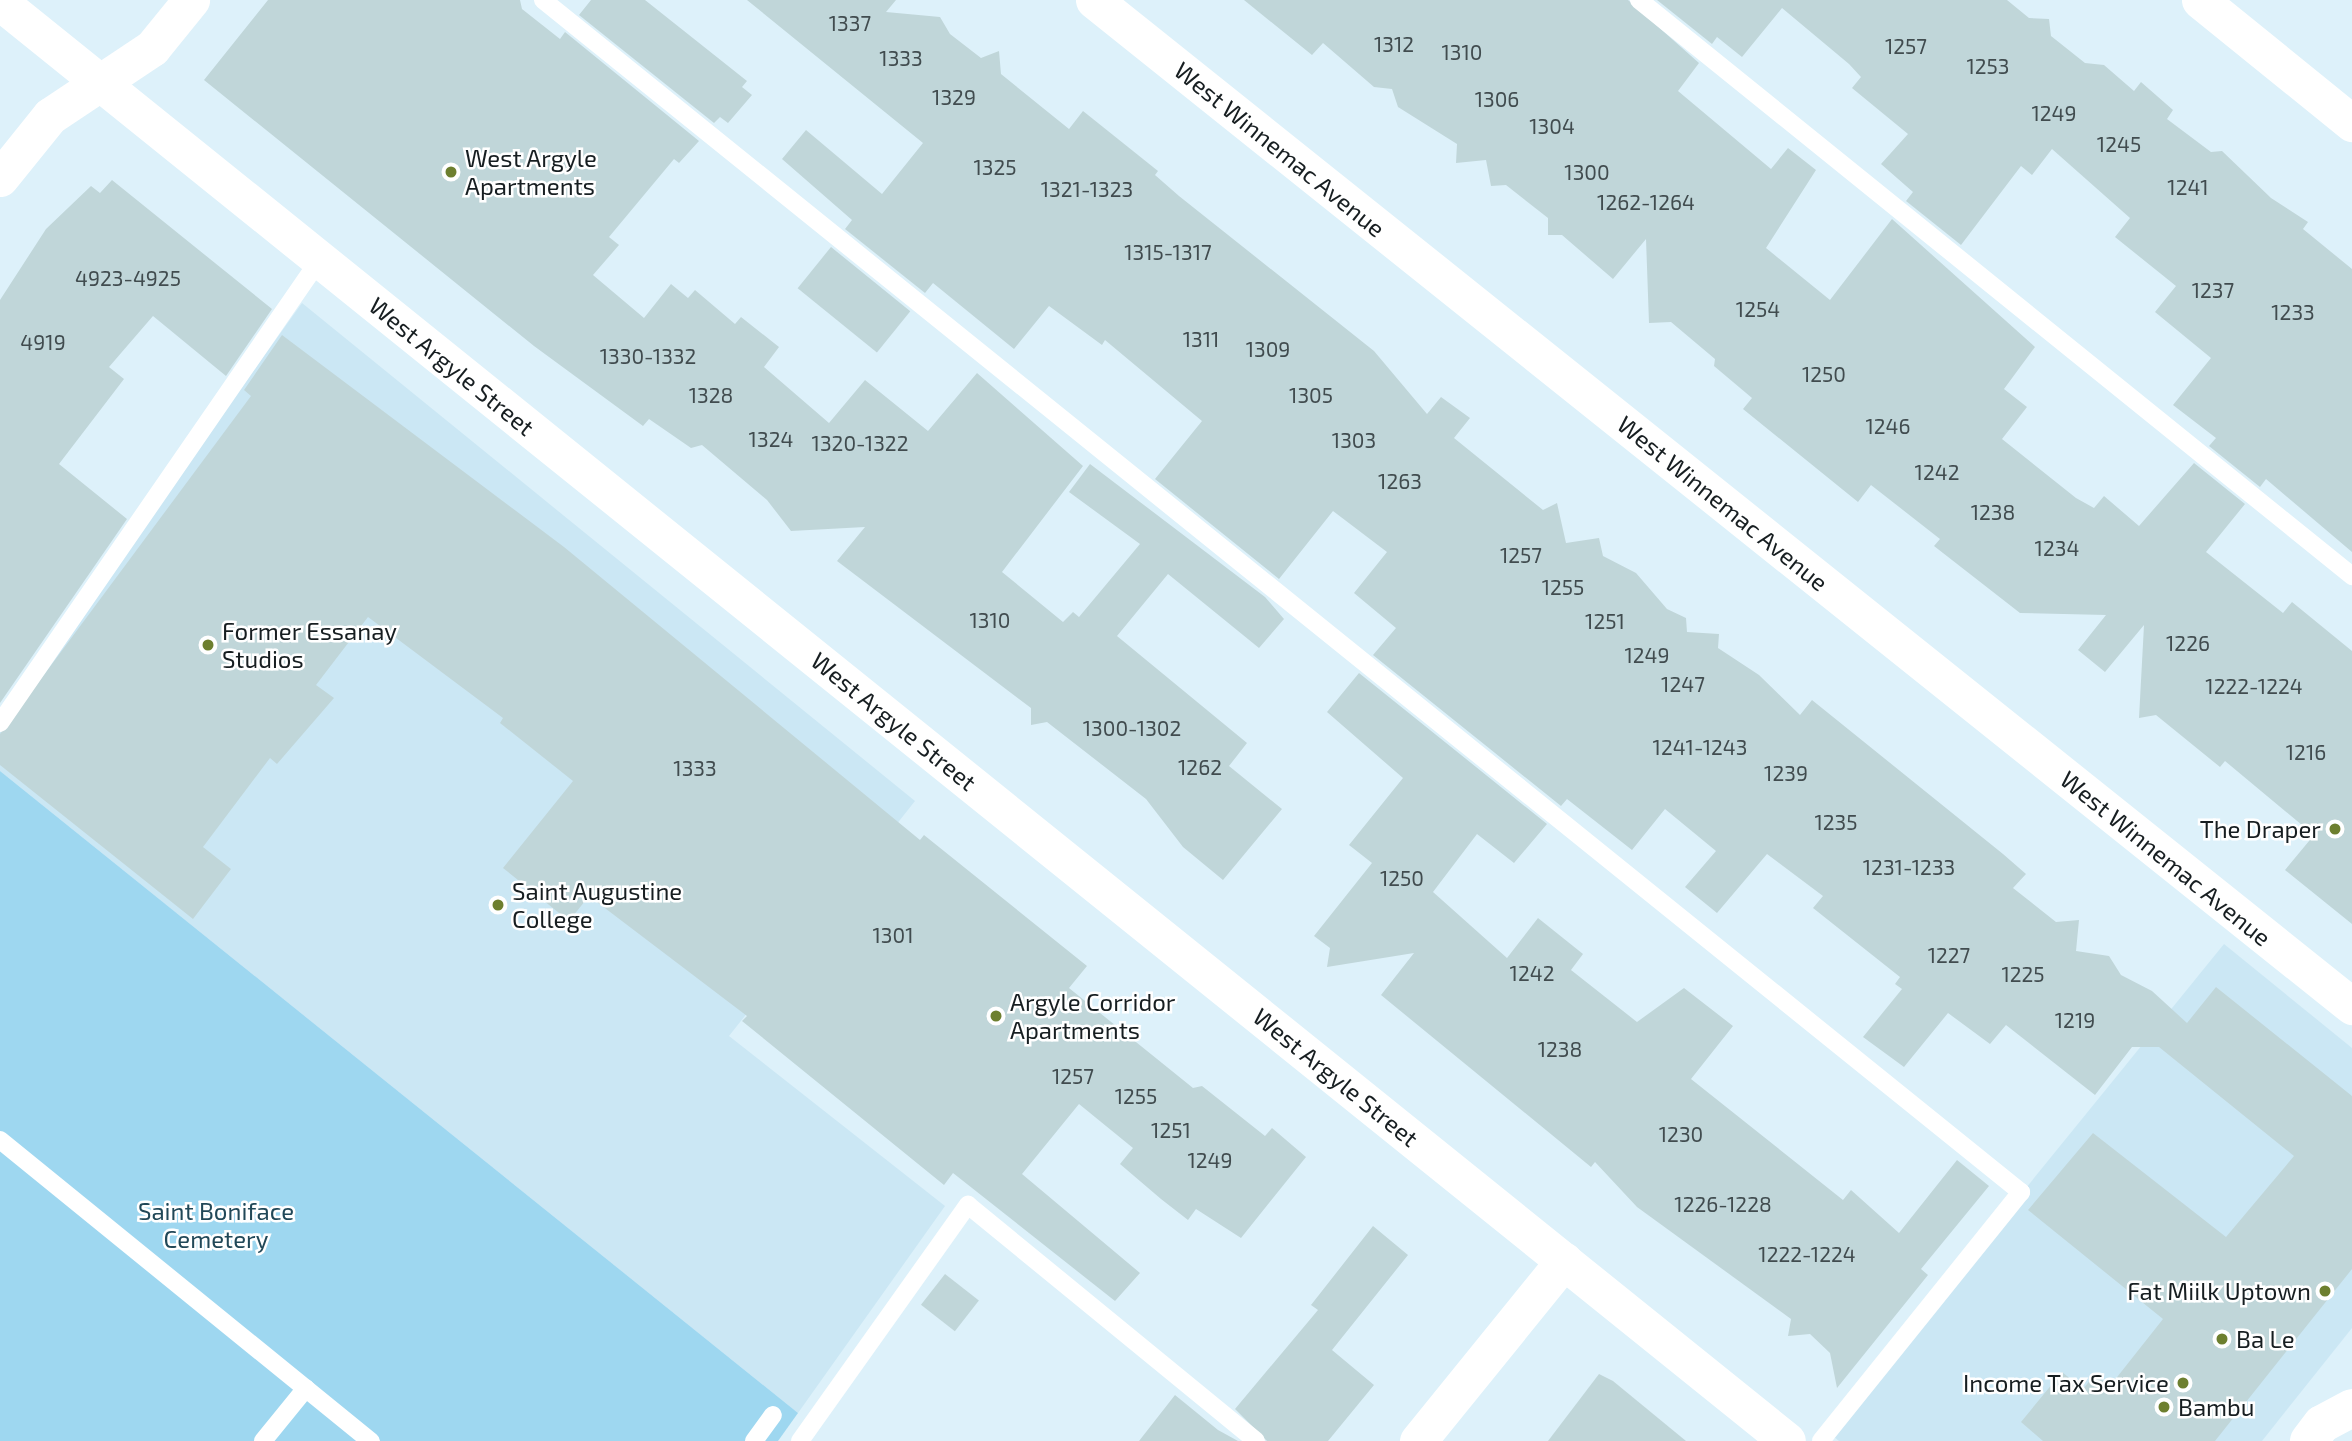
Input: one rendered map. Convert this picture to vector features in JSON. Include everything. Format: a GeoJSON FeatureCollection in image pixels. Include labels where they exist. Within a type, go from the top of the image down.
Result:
{"type":"FeatureCollection","features":[{"type":"Feature","properties":{"kind":"main road"},"geometry":{"type":"LineString","coordinates":[[2309,1441],[2322,1424],[2352,1408]]}},
{"type":"Feature","properties":{"kind":"street"},"geometry":{"type":"LineString","coordinates":[[0,178],[50,116],[152,48],[191,0]]}},
{"type":"Feature","properties":{"kind":"street","name":"West Winnemac Avenue"},"geometry":{"type":"LineString","coordinates":[[1094,0],[2352,1006]]}},
{"type":"Feature","properties":{"kind":"street"},"geometry":{"type":"LineString","coordinates":[[2200,0],[2352,123]]}},
{"type":"Feature","properties":{"kind":"street","name":"West Argyle Street"},"geometry":{"type":"LineString","coordinates":[[0,2],[1787,1441]]}},
{"type":"Feature","properties":{"kind":"street"},"geometry":{"type":"LineString","coordinates":[[1418,1441],[1564,1261]]}},
{"type":"Feature","properties":{"kind":"lane"},"geometry":{"type":"LineString","coordinates":[[543,0],[2021,1192],[1821,1441]]}},
{"type":"Feature","properties":{"kind":"lane"},"geometry":{"type":"LineString","coordinates":[[1639,0],[2352,576]]}},
{"type":"Feature","properties":{"kind":"lane"},"geometry":{"type":"LineString","coordinates":[[0,723],[320,260]]}},
{"type":"Feature","properties":{"kind":"lane"},"geometry":{"type":"LineString","coordinates":[[0,1140],[371,1441]]}},
{"type":"Feature","properties":{"kind":"lane"},"geometry":{"type":"LineString","coordinates":[[800,1441],[968,1205],[1256,1441]]}},
{"type":"Feature","properties":{"kind":"lane"},"geometry":{"type":"LineString","coordinates":[[263,1441],[306,1388]]}},
{"type":"Feature","properties":{"kind":"lane"},"geometry":{"type":"LineString","coordinates":[[754,1441],[772,1415]]}},
{"type":"Feature","properties":{"kind":"shaded area","name":"Saint Augustine College"},"geometry":{"type":"Polygon","coordinates":[[[302,303],[915,801],[729,1036],[945,1206],[798,1413],[0,771],[0,724],[302,303]]]}},
{"type":"Feature","properties":{"kind":"shaded area"},"geometry":{"type":"Polygon","coordinates":[[[2224,944],[2352,1048],[2352,1328],[2262,1441],[1839,1441],[1828,1432],[2224,944]]]}},
{"type":"Feature","properties":{"kind":"green space","name":"Saint Boniface Cemetery"},"geometry":{"type":"Polygon","coordinates":[[[0,771],[798,1413],[778,1441],[0,1441],[0,771]]]}},
{"type":"Feature","properties":{"kind":"building"},"geometry":{"type":"Polygon","coordinates":[[[268,0],[520,0],[522,9],[560,39],[565,32],[699,141],[679,163],[674,159],[609,237],[619,245],[593,275],[644,318],[671,284],[688,298],[695,290],[735,324],[741,317],[779,347],[764,367],[829,423],[865,380],[928,431],[977,373],[1083,466],[1002,572],[1063,622],[1073,612],[1079,617],[1140,544],[1069,492],[1090,464],[1265,597],[1284,619],[1259,648],[1168,574],[1117,636],[1247,743],[1229,766],[1282,809],[1223,880],[1183,847],[1146,799],[1047,722],[1031,725],[1031,708],[837,561],[865,527],[791,531],[767,500],[702,445],[691,448],[649,419],[643,426],[534,346],[204,80],[268,0]]]}},
{"type":"Feature","properties":{"kind":"building"},"geometry":{"type":"Polygon","coordinates":[[[591,0],[645,0],[747,81],[742,87],[752,95],[728,123],[720,117],[714,123],[579,15],[591,0]]]}},
{"type":"Feature","properties":{"kind":"building"},"geometry":{"type":"Polygon","coordinates":[[[747,0],[896,0],[886,12],[940,17],[950,34],[981,58],[999,51],[1001,74],[1069,129],[1083,111],[1158,171],[1155,175],[1179,196],[1374,351],[1427,414],[1441,397],[1470,418],[1454,438],[1543,510],[1557,503],[1566,543],[1599,538],[1603,556],[1636,573],[1667,609],[1686,618],[1687,632],[1719,634],[1718,648],[1759,675],[1800,715],[1812,700],[2003,854],[2026,874],[2013,888],[2056,922],[2079,920],[2076,951],[2109,956],[2121,975],[2152,991],[2187,1023],[2216,987],[2352,1096],[2352,1269],[2215,1441],[2043,1441],[2021,1422],[2062,1372],[2083,1389],[2095,1374],[2110,1386],[2163,1319],[2028,1210],[2093,1133],[2226,1237],[2294,1156],[2159,1047],[2132,1047],[2095,1095],[2006,1025],[1990,1044],[1948,1013],[1904,1067],[1863,1037],[1902,989],[1895,984],[1900,977],[1813,908],[1823,896],[1767,854],[1717,913],[1685,887],[1716,851],[1665,809],[1632,850],[1567,799],[1561,806],[1373,655],[1396,628],[1354,593],[1387,552],[1333,511],[1279,579],[1155,479],[1202,421],[1105,340],[1102,345],[1049,306],[1014,349],[933,283],[925,293],[845,229],[852,220],[782,159],[806,130],[882,194],[923,143],[747,0]]]}},
{"type":"Feature","properties":{"kind":"building"},"geometry":{"type":"Polygon","coordinates":[[[1244,0],[1628,0],[1699,63],[1678,91],[1771,169],[1788,148],[1816,170],[1766,248],[1830,300],[1892,219],[2035,347],[2004,389],[2027,407],[2002,439],[2076,498],[2094,508],[2104,496],[2139,526],[2194,463],[2245,504],[2206,552],[2283,613],[2292,602],[2352,651],[2352,924],[2285,870],[2314,835],[2225,761],[2220,767],[2156,715],[2139,718],[2144,625],[2105,672],[2078,650],[2106,615],[2020,613],[1934,546],[1940,539],[1871,485],[1858,502],[1743,409],[1752,398],[1714,366],[1715,359],[1671,322],[1649,323],[1646,239],[1613,279],[1562,235],[1548,235],[1548,218],[1506,185],[1491,186],[1486,160],[1456,163],[1457,144],[1398,107],[1392,89],[1374,87],[1323,43],[1312,55],[1244,0]]]}},
{"type":"Feature","properties":{"kind":"building"},"geometry":{"type":"Polygon","coordinates":[[[1657,0],[2007,0],[2029,18],[2049,19],[2051,36],[2085,63],[2104,65],[2134,91],[2141,82],[2173,110],[2167,119],[2211,152],[2222,151],[2271,198],[2308,222],[2303,229],[2352,269],[2352,552],[2266,479],[2260,487],[2209,446],[2216,438],[2173,405],[2211,358],[2155,312],[2176,286],[2115,237],[2130,218],[2052,149],[2032,175],[2021,166],[1961,245],[1906,201],[1913,192],[1881,164],[1908,134],[1852,88],[1861,77],[1849,64],[1782,8],[1742,57],[1717,37],[1712,44],[1657,0]]]}},
{"type":"Feature","properties":{"kind":"building"},"geometry":{"type":"Polygon","coordinates":[[[112,180],[272,309],[226,376],[153,316],[109,367],[124,379],[59,464],[127,519],[0,703],[0,300],[46,229],[91,186],[100,193],[112,180]]]}},
{"type":"Feature","properties":{"kind":"building"},"geometry":{"type":"Polygon","coordinates":[[[831,247],[910,311],[877,352],[798,288],[831,247]]]}},
{"type":"Feature","properties":{"kind":"building"},"geometry":{"type":"Polygon","coordinates":[[[282,335],[564,547],[920,840],[924,835],[1087,966],[1069,988],[1193,1088],[1202,1086],[1265,1136],[1272,1128],[1306,1157],[1241,1238],[1196,1209],[1188,1220],[1161,1199],[1120,1164],[1133,1148],[1079,1104],[1022,1174],[1140,1273],[1115,1301],[953,1173],[944,1185],[742,1021],[747,1016],[589,896],[569,921],[503,868],[573,781],[500,723],[503,718],[368,617],[316,685],[334,698],[277,764],[270,758],[203,847],[231,869],[193,919],[0,765],[0,734],[251,396],[244,390],[282,335]]]}},
{"type":"Feature","properties":{"kind":"building"},"geometry":{"type":"Polygon","coordinates":[[[1359,673],[1547,824],[1514,863],[1477,834],[1433,892],[1507,958],[1538,918],[1583,954],[1571,970],[1637,1022],[1684,988],[1733,1026],[1691,1079],[1843,1200],[1851,1190],[1899,1233],[1957,1160],[1989,1186],[1921,1269],[1928,1275],[1837,1388],[1830,1353],[1810,1334],[1788,1336],[1791,1319],[1637,1207],[1595,1162],[1591,1167],[1381,995],[1414,953],[1327,967],[1330,948],[1314,936],[1372,863],[1349,845],[1403,778],[1327,712],[1359,673]]]}},
{"type":"Feature","properties":{"kind":"building"},"geometry":{"type":"Polygon","coordinates":[[[1373,1226],[1408,1255],[1332,1350],[1374,1385],[1328,1441],[1267,1441],[1235,1409],[1318,1310],[1311,1305],[1373,1226]]]}},
{"type":"Feature","properties":{"kind":"building"},"geometry":{"type":"Polygon","coordinates":[[[945,1274],[979,1300],[955,1331],[921,1305],[945,1274]]]}},
{"type":"Feature","properties":{"kind":"building"},"geometry":{"type":"Polygon","coordinates":[[[1599,1374],[1613,1381],[1686,1441],[1548,1441],[1599,1374]]]}},
{"type":"Feature","properties":{"kind":"building"},"geometry":{"type":"Polygon","coordinates":[[[1175,1395],[1218,1430],[1238,1441],[1139,1441],[1175,1395]]]}},
{"type":"Feature","properties":{"kind":"place","name":"West Argyle Apartments"},"geometry":{"type":"Point","coordinates":[451,172]}},
{"type":"Feature","properties":{"kind":"place","name":"Former Essanay Studios"},"geometry":{"type":"Point","coordinates":[208,645]}},
{"type":"Feature","properties":{"kind":"place","name":"The Draper"},"geometry":{"type":"Point","coordinates":[2335,829]}},
{"type":"Feature","properties":{"kind":"place","name":"Saint Augustine College"},"geometry":{"type":"Point","coordinates":[498,905]}},
{"type":"Feature","properties":{"kind":"place","name":"Argyle Corridor Apartments"},"geometry":{"type":"Point","coordinates":[996,1016]}},
{"type":"Feature","properties":{"kind":"place","name":"Fat Miilk Uptown"},"geometry":{"type":"Point","coordinates":[2325,1291]}},
{"type":"Feature","properties":{"kind":"place","name":"Ba Le"},"geometry":{"type":"Point","coordinates":[2222,1339]}},
{"type":"Feature","properties":{"kind":"place","name":"Income Tax Service"},"geometry":{"type":"Point","coordinates":[2183,1383]}},
{"type":"Feature","properties":{"kind":"place","name":"Bambu"},"geometry":{"type":"Point","coordinates":[2164,1407]}}]}
